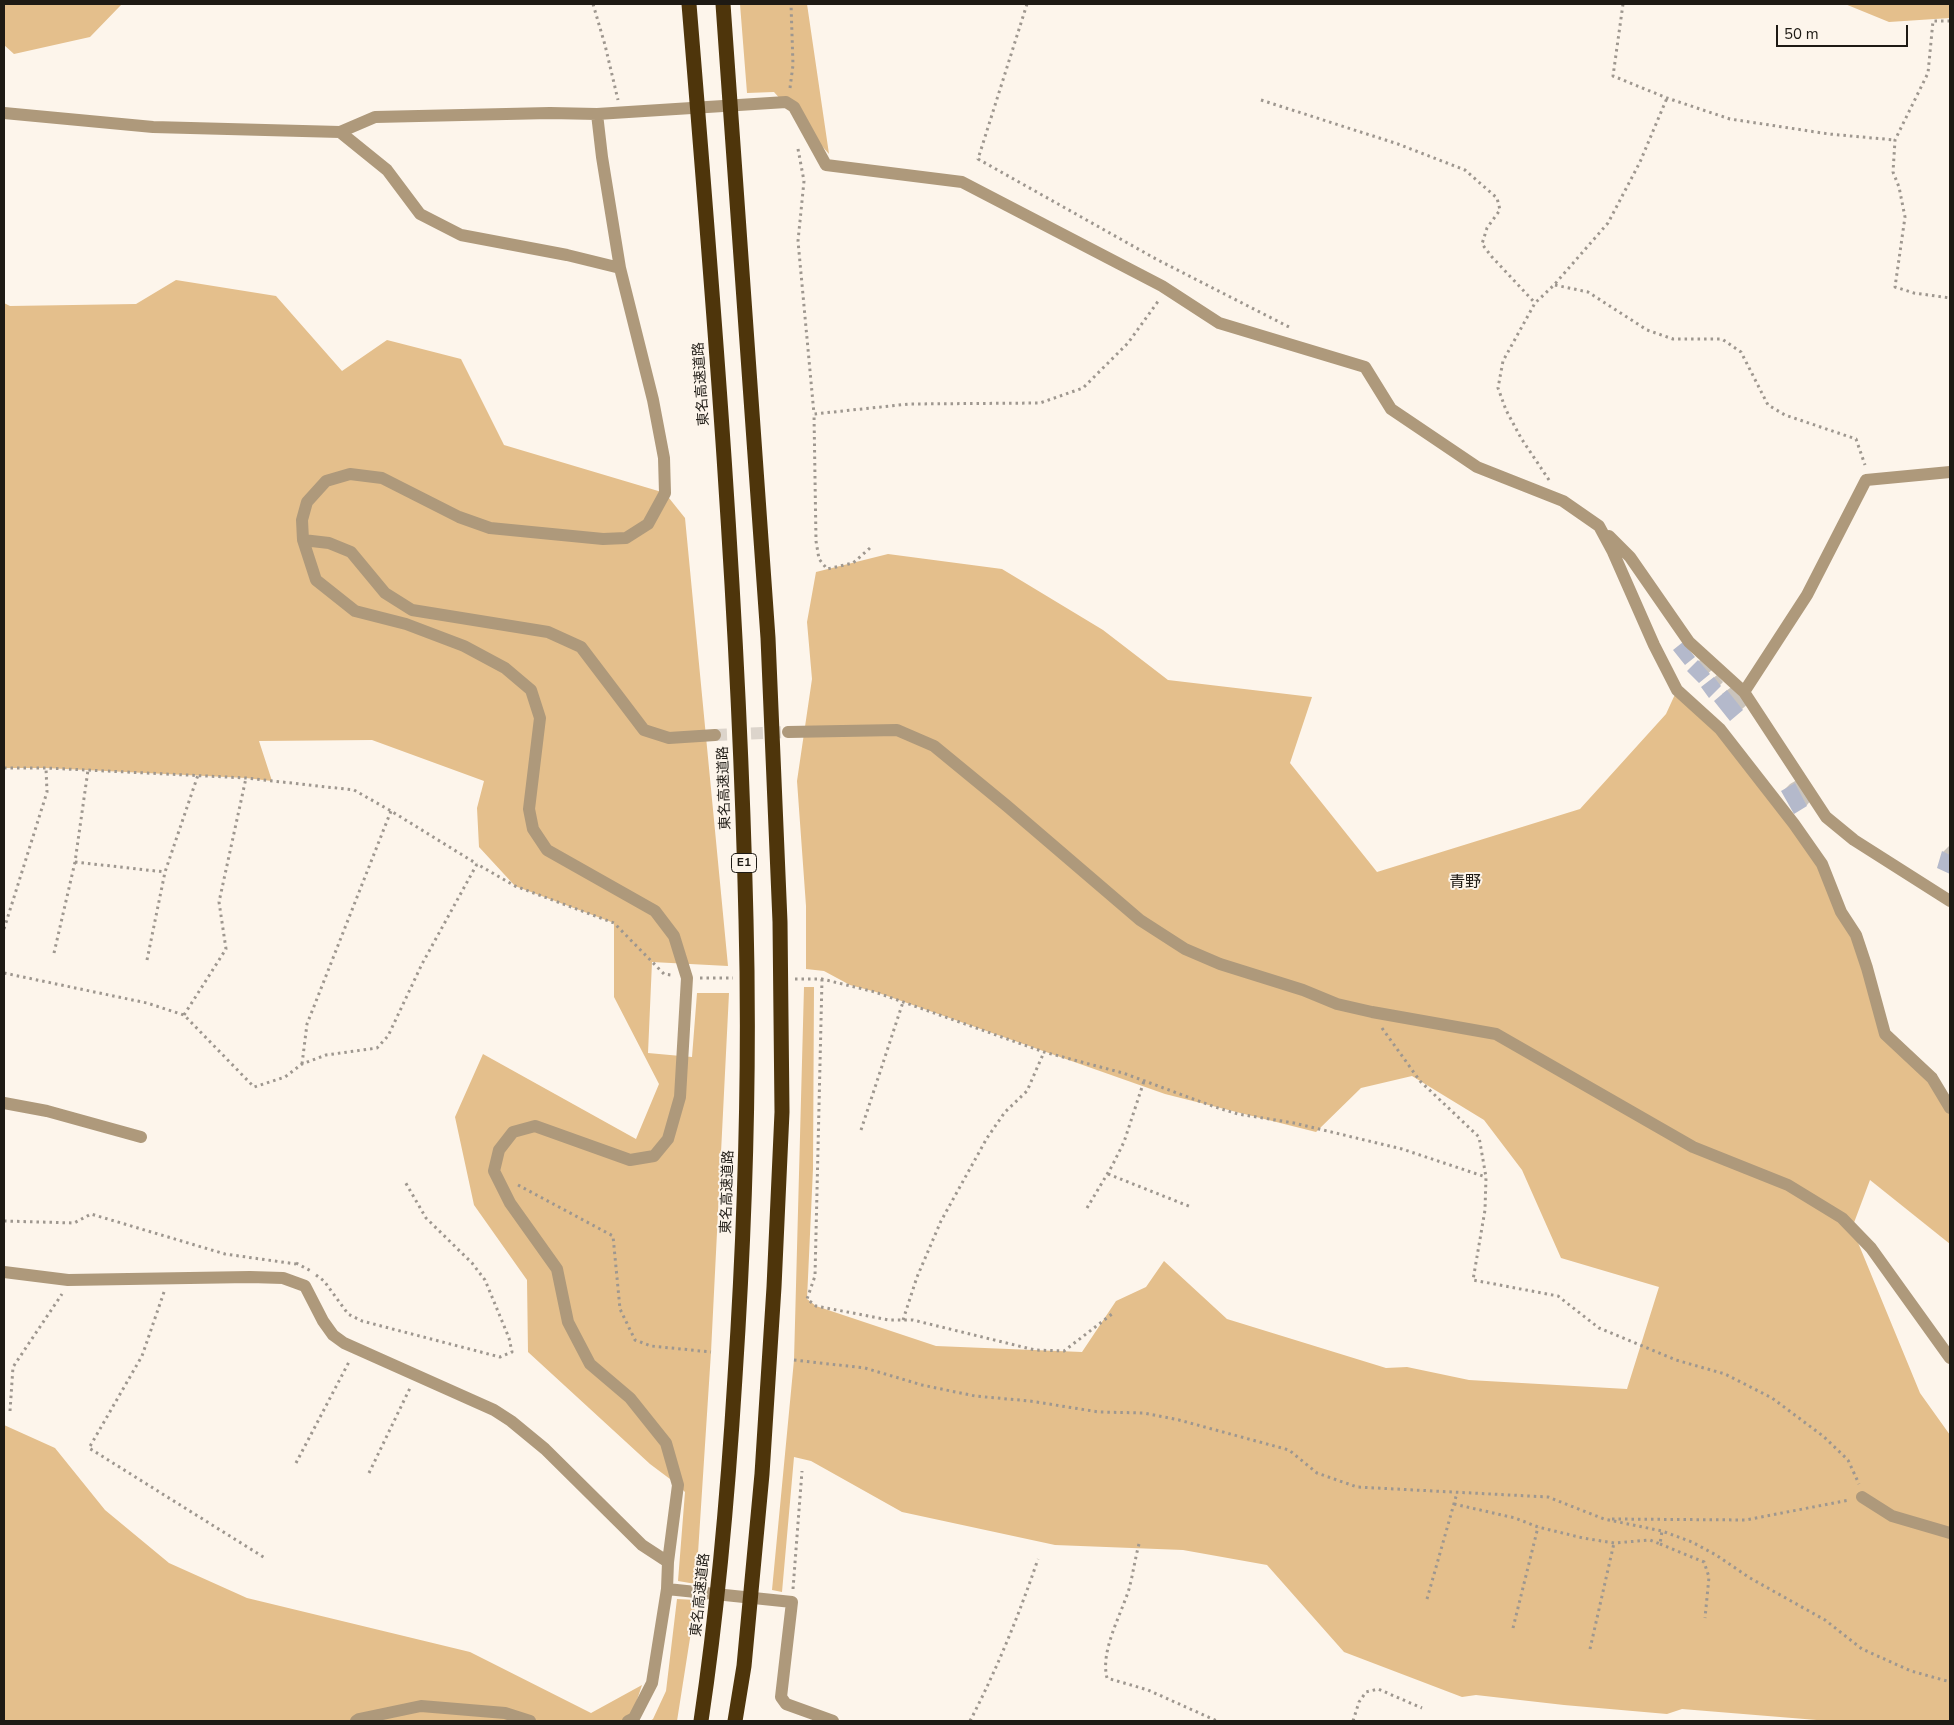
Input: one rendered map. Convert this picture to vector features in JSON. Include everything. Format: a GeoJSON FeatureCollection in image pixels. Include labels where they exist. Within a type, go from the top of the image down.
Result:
{"type":"FeatureCollection","features":[{"type":"Feature","properties":{"kind":"highway","name":"東名高速道路"},"geometry":{"type":"LineString","coordinates":[[688,4],[716,354],[735,640],[746,920],[746,1115],[741,1287],[730,1472],[710,1662],[701,1721]]}},
{"type":"Feature","properties":{"kind":"highway","name":"E1"},"geometry":{"type":"LineString","coordinates":[[723,4],[768,638],[780,922],[782,1112],[774,1287],[762,1474],[744,1666],[735,1721]]}},
{"type":"Feature","properties":{"kind":"street"},"geometry":{"type":"LineString","coordinates":[[4,113],[153,127],[340,132],[375,117],[550,112],[598,114],[786,102],[794,107],[826,165],[962,182],[1166,289],[1219,322],[1365,367],[1391,409],[1477,467],[1563,501],[1598,526],[1630,557],[1689,642],[1744,692],[1826,817],[1854,840],[1950,901]]}},
{"type":"Feature","properties":{"kind":"street"},"geometry":{"type":"LineString","coordinates":[[598,114],[602,157],[620,268],[653,400],[664,458],[665,493],[648,524],[626,538],[603,539],[490,528],[459,516],[382,478],[350,474],[326,481],[307,502],[302,520],[303,540],[316,580],[355,611],[406,624],[464,646],[505,668],[531,690],[540,718],[529,809],[533,829],[547,850],[655,911],[674,936],[687,978],[680,1097],[668,1139],[654,1156],[630,1160],[535,1126],[513,1132],[499,1150],[494,1171],[510,1203],[556,1269],[568,1322],[590,1364],[630,1398],[666,1443],[678,1485],[668,1562],[673,1590],[652,1682],[634,1718],[628,1721]]}},
{"type":"Feature","properties":{"kind":"street"},"geometry":{"type":"LineString","coordinates":[[340,132],[388,170],[420,214],[460,234],[620,268]]}},
{"type":"Feature","properties":{"kind":"street"},"geometry":{"type":"LineString","coordinates":[[1744,692],[1807,595],[1866,480],[1950,472]]}},
{"type":"Feature","properties":{"kind":"street"},"geometry":{"type":"LineString","coordinates":[[1598,526],[1613,552],[1654,645],[1677,690],[1720,729],[1790,818],[1822,864],[1841,912],[1856,935],[1885,1034],[1932,1078],[1950,1108]]}},
{"type":"Feature","properties":{"kind":"street"},"geometry":{"type":"LineString","coordinates":[[303,540],[329,543],[352,552],[384,593],[412,610],[548,632],[581,647],[644,730],[669,738],[715,734]]}},
{"type":"Feature","properties":{"kind":"street"},"geometry":{"type":"LineString","coordinates":[[788,732],[897,730],[934,746],[1008,806],[1140,920],[1185,949],[1220,964],[1303,990],[1336,1004],[1496,1034],[1693,1147],[1788,1185],[1842,1218],[1871,1248],[1950,1358]]}},
{"type":"Feature","properties":{"kind":"street"},"geometry":{"type":"LineString","coordinates":[[4,1103],[47,1111],[141,1137]]}},
{"type":"Feature","properties":{"kind":"street"},"geometry":{"type":"LineString","coordinates":[[4,1272],[68,1280],[284,1278],[305,1286],[333,1335],[356,1349],[494,1410],[511,1420],[545,1450],[642,1545],[668,1562]]}},
{"type":"Feature","properties":{"kind":"street"},"geometry":{"type":"LineString","coordinates":[[1862,1497],[1892,1516],[1950,1533]]}},
{"type":"Feature","properties":{"kind":"street"},"geometry":{"type":"LineString","coordinates":[[673,1590],[787,1601],[781,1697],[786,1704],[832,1721]]}},
{"type":"Feature","properties":{"kind":"street"},"geometry":{"type":"LineString","coordinates":[[360,1720],[421,1706],[505,1713],[530,1721]]}},
{"type":"Feature","properties":{"kind":"path"},"geometry":{"type":"LineString","coordinates":[[594,4],[620,113]]}},
{"type":"Feature","properties":{"kind":"path"},"geometry":{"type":"LineString","coordinates":[[786,102],[790,90],[792,65],[791,4]]}},
{"type":"Feature","properties":{"kind":"path"},"geometry":{"type":"LineString","coordinates":[[1027,4],[978,159],[1156,259],[1293,329]]}},
{"type":"Feature","properties":{"kind":"path"},"geometry":{"type":"LineString","coordinates":[[1623,4],[1613,76],[1667,98],[1730,119],[1829,134],[1895,140]]}},
{"type":"Feature","properties":{"kind":"path"},"geometry":{"type":"LineString","coordinates":[[1950,21],[1934,21],[1928,73],[1895,140],[1893,172],[1904,217],[1895,287],[1914,293],[1950,298]]}},
{"type":"Feature","properties":{"kind":"path"},"geometry":{"type":"LineString","coordinates":[[1563,501],[1521,438],[1506,410],[1498,388],[1503,361],[1535,303],[1554,285],[1608,223],[1640,162],[1667,98]]}},
{"type":"Feature","properties":{"kind":"path"},"geometry":{"type":"LineString","coordinates":[[1260,100],[1398,144],[1465,170],[1497,198],[1500,210],[1487,228],[1482,244],[1535,303]]}},
{"type":"Feature","properties":{"kind":"path"},"geometry":{"type":"LineString","coordinates":[[796,143],[801,158],[804,181],[798,240],[814,414],[816,541],[819,559],[827,569],[853,563],[870,548]]}},
{"type":"Feature","properties":{"kind":"path"},"geometry":{"type":"LineString","coordinates":[[1554,285],[1588,292],[1647,330],[1674,339],[1722,339],[1741,352],[1768,405],[1785,415],[1856,439],[1866,467],[1866,480]]}},
{"type":"Feature","properties":{"kind":"path"},"geometry":{"type":"LineString","coordinates":[[814,414],[908,404],[1040,403],[1082,388],[1128,343],[1166,289]]}},
{"type":"Feature","properties":{"kind":"path"},"geometry":{"type":"LineString","coordinates":[[4,768],[46,768],[246,778],[354,790],[515,886],[614,923],[664,974],[687,978]]}},
{"type":"Feature","properties":{"kind":"path"},"geometry":{"type":"LineString","coordinates":[[4,929],[47,792],[46,768]]}},
{"type":"Feature","properties":{"kind":"path"},"geometry":{"type":"LineString","coordinates":[[54,953],[75,862],[88,770]]}},
{"type":"Feature","properties":{"kind":"path"},"geometry":{"type":"LineString","coordinates":[[147,960],[165,872],[198,776]]}},
{"type":"Feature","properties":{"kind":"path"},"geometry":{"type":"LineString","coordinates":[[184,1015],[226,949],[219,902],[246,778]]}},
{"type":"Feature","properties":{"kind":"path"},"geometry":{"type":"LineString","coordinates":[[302,1064],[307,1024],[391,811]]}},
{"type":"Feature","properties":{"kind":"path"},"geometry":{"type":"LineString","coordinates":[[75,862],[165,872]]}},
{"type":"Feature","properties":{"kind":"path"},"geometry":{"type":"LineString","coordinates":[[4,973],[147,1003],[184,1015],[254,1087],[285,1076],[302,1064],[326,1055],[377,1048],[388,1036],[422,964],[477,864]]}},
{"type":"Feature","properties":{"kind":"path"},"geometry":{"type":"LineString","coordinates":[[1112,1314],[1064,1351],[1035,1350],[914,1320],[889,1320],[816,1306],[807,1299],[815,1276],[822,978],[876,992],[1044,1052],[1123,1073],[1238,1114],[1294,1123],[1402,1149],[1486,1176]]}},
{"type":"Feature","properties":{"kind":"path"},"geometry":{"type":"LineString","coordinates":[[861,1130],[903,1002]]}},
{"type":"Feature","properties":{"kind":"path"},"geometry":{"type":"LineString","coordinates":[[1372,1012],[1420,1081],[1478,1137],[1486,1176],[1486,1210],[1473,1280],[1558,1296],[1599,1328],[1676,1360],[1724,1374],[1772,1398],[1823,1436],[1848,1460],[1858,1480],[1862,1497],[1746,1520],[1604,1519]]}},
{"type":"Feature","properties":{"kind":"path"},"geometry":{"type":"LineString","coordinates":[[903,1320],[917,1277],[941,1221],[987,1138],[1005,1112],[1027,1091],[1044,1052]]}},
{"type":"Feature","properties":{"kind":"path"},"geometry":{"type":"LineString","coordinates":[[1087,1208],[1108,1174],[1124,1142],[1144,1081]]}},
{"type":"Feature","properties":{"kind":"path"},"geometry":{"type":"LineString","coordinates":[[494,1171],[612,1236],[620,1309],[635,1340],[651,1346],[711,1352]]}},
{"type":"Feature","properties":{"kind":"path"},"geometry":{"type":"LineString","coordinates":[[1108,1174],[1191,1207]]}},
{"type":"Feature","properties":{"kind":"path"},"geometry":{"type":"LineString","coordinates":[[4,1221],[74,1224],[90,1214],[225,1254],[296,1263],[304,1266],[324,1281],[348,1314],[362,1322],[500,1357],[512,1352],[509,1338],[485,1280],[472,1263],[426,1218],[404,1180]]}},
{"type":"Feature","properties":{"kind":"path"},"geometry":{"type":"LineString","coordinates":[[296,1263],[305,1286]]}},
{"type":"Feature","properties":{"kind":"path"},"geometry":{"type":"LineString","coordinates":[[169,1279],[142,1356],[89,1448],[265,1558]]}},
{"type":"Feature","properties":{"kind":"path"},"geometry":{"type":"LineString","coordinates":[[10,1411],[13,1367],[65,1290],[68,1280]]}},
{"type":"Feature","properties":{"kind":"path"},"geometry":{"type":"LineString","coordinates":[[296,1463],[356,1349]]}},
{"type":"Feature","properties":{"kind":"path"},"geometry":{"type":"LineString","coordinates":[[794,1360],[865,1368],[922,1385],[974,1396],[1030,1401],[1099,1412],[1144,1413],[1162,1416],[1289,1450],[1317,1473],[1357,1487],[1548,1497],[1604,1519],[1662,1531],[1692,1542],[1716,1555],[1750,1578],[1825,1620],[1862,1648],[1911,1671],[1947,1681],[1950,1680]]}},
{"type":"Feature","properties":{"kind":"path"},"geometry":{"type":"LineString","coordinates":[[369,1473],[416,1375]]}},
{"type":"Feature","properties":{"kind":"path"},"geometry":{"type":"LineString","coordinates":[[787,1601],[802,1471]]}},
{"type":"Feature","properties":{"kind":"path"},"geometry":{"type":"LineString","coordinates":[[1427,1599],[1457,1493]]}},
{"type":"Feature","properties":{"kind":"path"},"geometry":{"type":"LineString","coordinates":[[1454,1504],[1515,1518],[1538,1527],[1614,1544],[1650,1540],[1704,1562],[1709,1577],[1705,1618]]}},
{"type":"Feature","properties":{"kind":"path"},"geometry":{"type":"LineString","coordinates":[[1513,1628],[1538,1527]]}},
{"type":"Feature","properties":{"kind":"path"},"geometry":{"type":"LineString","coordinates":[[1660,1544],[1662,1531]]}},
{"type":"Feature","properties":{"kind":"path"},"geometry":{"type":"LineString","coordinates":[[1139,1544],[1128,1590],[1111,1639],[1104,1667],[1107,1678],[1148,1690],[1217,1721]]}},
{"type":"Feature","properties":{"kind":"path"},"geometry":{"type":"LineString","coordinates":[[1590,1649],[1614,1544]]}},
{"type":"Feature","properties":{"kind":"path"},"geometry":{"type":"LineString","coordinates":[[970,1721],[990,1682],[1014,1627],[1038,1559]]}},
{"type":"Feature","properties":{"kind":"path"},"geometry":{"type":"LineString","coordinates":[[1353,1721],[1359,1702],[1366,1692],[1378,1689],[1422,1708]]}},
{"type":"Feature","properties":{"kind":"shaded area"},"geometry":{"type":"Polygon","coordinates":[[[4,4],[122,4],[90,37],[14,54],[4,45],[4,4]]]}},
{"type":"Feature","properties":{"kind":"shaded area"},"geometry":{"type":"Polygon","coordinates":[[[740,4],[807,4],[829,154],[774,92],[747,93],[740,4]]]}},
{"type":"Feature","properties":{"kind":"shaded area"},"geometry":{"type":"Polygon","coordinates":[[[1845,4],[1950,4],[1950,18],[1889,22],[1845,4]]]}},
{"type":"Feature","properties":{"kind":"shaded area"},"geometry":{"type":"Polygon","coordinates":[[[176,280],[276,296],[342,371],[387,340],[461,359],[504,445],[665,493],[685,518],[728,966],[652,962],[648,1053],[692,1057],[697,993],[729,993],[711,1352],[696,1584],[678,1581],[685,1492],[650,1464],[528,1352],[527,1280],[474,1205],[455,1117],[483,1054],[636,1139],[659,1084],[614,997],[614,923],[515,886],[479,847],[477,808],[484,781],[372,740],[259,741],[272,781],[246,778],[46,768],[4,768],[4,303],[10,306],[136,304],[176,280]]]}},
{"type":"Feature","properties":{"kind":"shaded area"},"geometry":{"type":"Polygon","coordinates":[[[888,554],[1002,569],[1103,630],[1168,680],[1312,697],[1290,763],[1377,872],[1580,809],[1666,714],[1677,690],[1695,706],[1815,846],[1856,935],[1885,1034],[1932,1077],[1950,1109],[1950,1244],[1870,1180],[1852,1228],[1920,1393],[1950,1435],[1950,1721],[1829,1721],[1682,1709],[1667,1714],[1476,1695],[1462,1697],[1344,1652],[1267,1565],[1183,1550],[1055,1545],[902,1512],[811,1461],[794,1457],[782,1592],[772,1590],[794,1360],[804,987],[814,987],[813,1169],[807,1299],[816,1306],[936,1346],[1082,1352],[1116,1301],[1146,1287],[1164,1261],[1227,1319],[1386,1368],[1407,1367],[1469,1380],[1627,1389],[1659,1287],[1561,1258],[1522,1170],[1484,1120],[1412,1076],[1361,1088],[1316,1132],[1165,1094],[876,992],[850,985],[824,971],[806,969],[806,906],[797,781],[812,679],[807,622],[816,572],[888,554]]]}},
{"type":"Feature","properties":{"kind":"shaded area"},"geometry":{"type":"Polygon","coordinates":[[[4,1425],[55,1448],[105,1510],[169,1563],[247,1598],[470,1652],[591,1713],[642,1685],[630,1721],[4,1721],[4,1425]]]}},
{"type":"Feature","properties":{"kind":"shaded area"},"geometry":{"type":"Polygon","coordinates":[[[677,1599],[696,1600],[677,1721],[650,1721],[653,1719],[666,1691],[677,1599]]]}},
{"type":"Feature","properties":{"kind":"building"},"geometry":{"type":"Polygon","coordinates":[[[1683,642],[1695,657],[1685,665],[1673,650],[1683,642]]]}},
{"type":"Feature","properties":{"kind":"building"},"geometry":{"type":"Polygon","coordinates":[[[1698,660],[1710,674],[1699,683],[1687,671],[1698,660]]]}},
{"type":"Feature","properties":{"kind":"building"},"geometry":{"type":"Polygon","coordinates":[[[1714,677],[1721,686],[1709,698],[1701,687],[1714,677]]]}},
{"type":"Feature","properties":{"kind":"building"},"geometry":{"type":"Polygon","coordinates":[[[1727,690],[1743,710],[1730,721],[1714,701],[1727,690]]]}},
{"type":"Feature","properties":{"kind":"building"},"geometry":{"type":"Polygon","coordinates":[[[1795,783],[1807,806],[1794,814],[1781,791],[1795,783]]]}},
{"type":"Feature","properties":{"kind":"building"},"geometry":{"type":"Polygon","coordinates":[[[1942,851],[1950,855],[1950,874],[1937,868],[1942,851]]]}},
{"type":"Feature","properties":{"kind":"tunnel"},"geometry":{"type":"LineString","coordinates":[[715,735],[788,732]]}},
{"type":"Feature","properties":{"kind":"district","name":"青野"},"geometry":{"type":"Point","coordinates":[1465,883]}}]}
